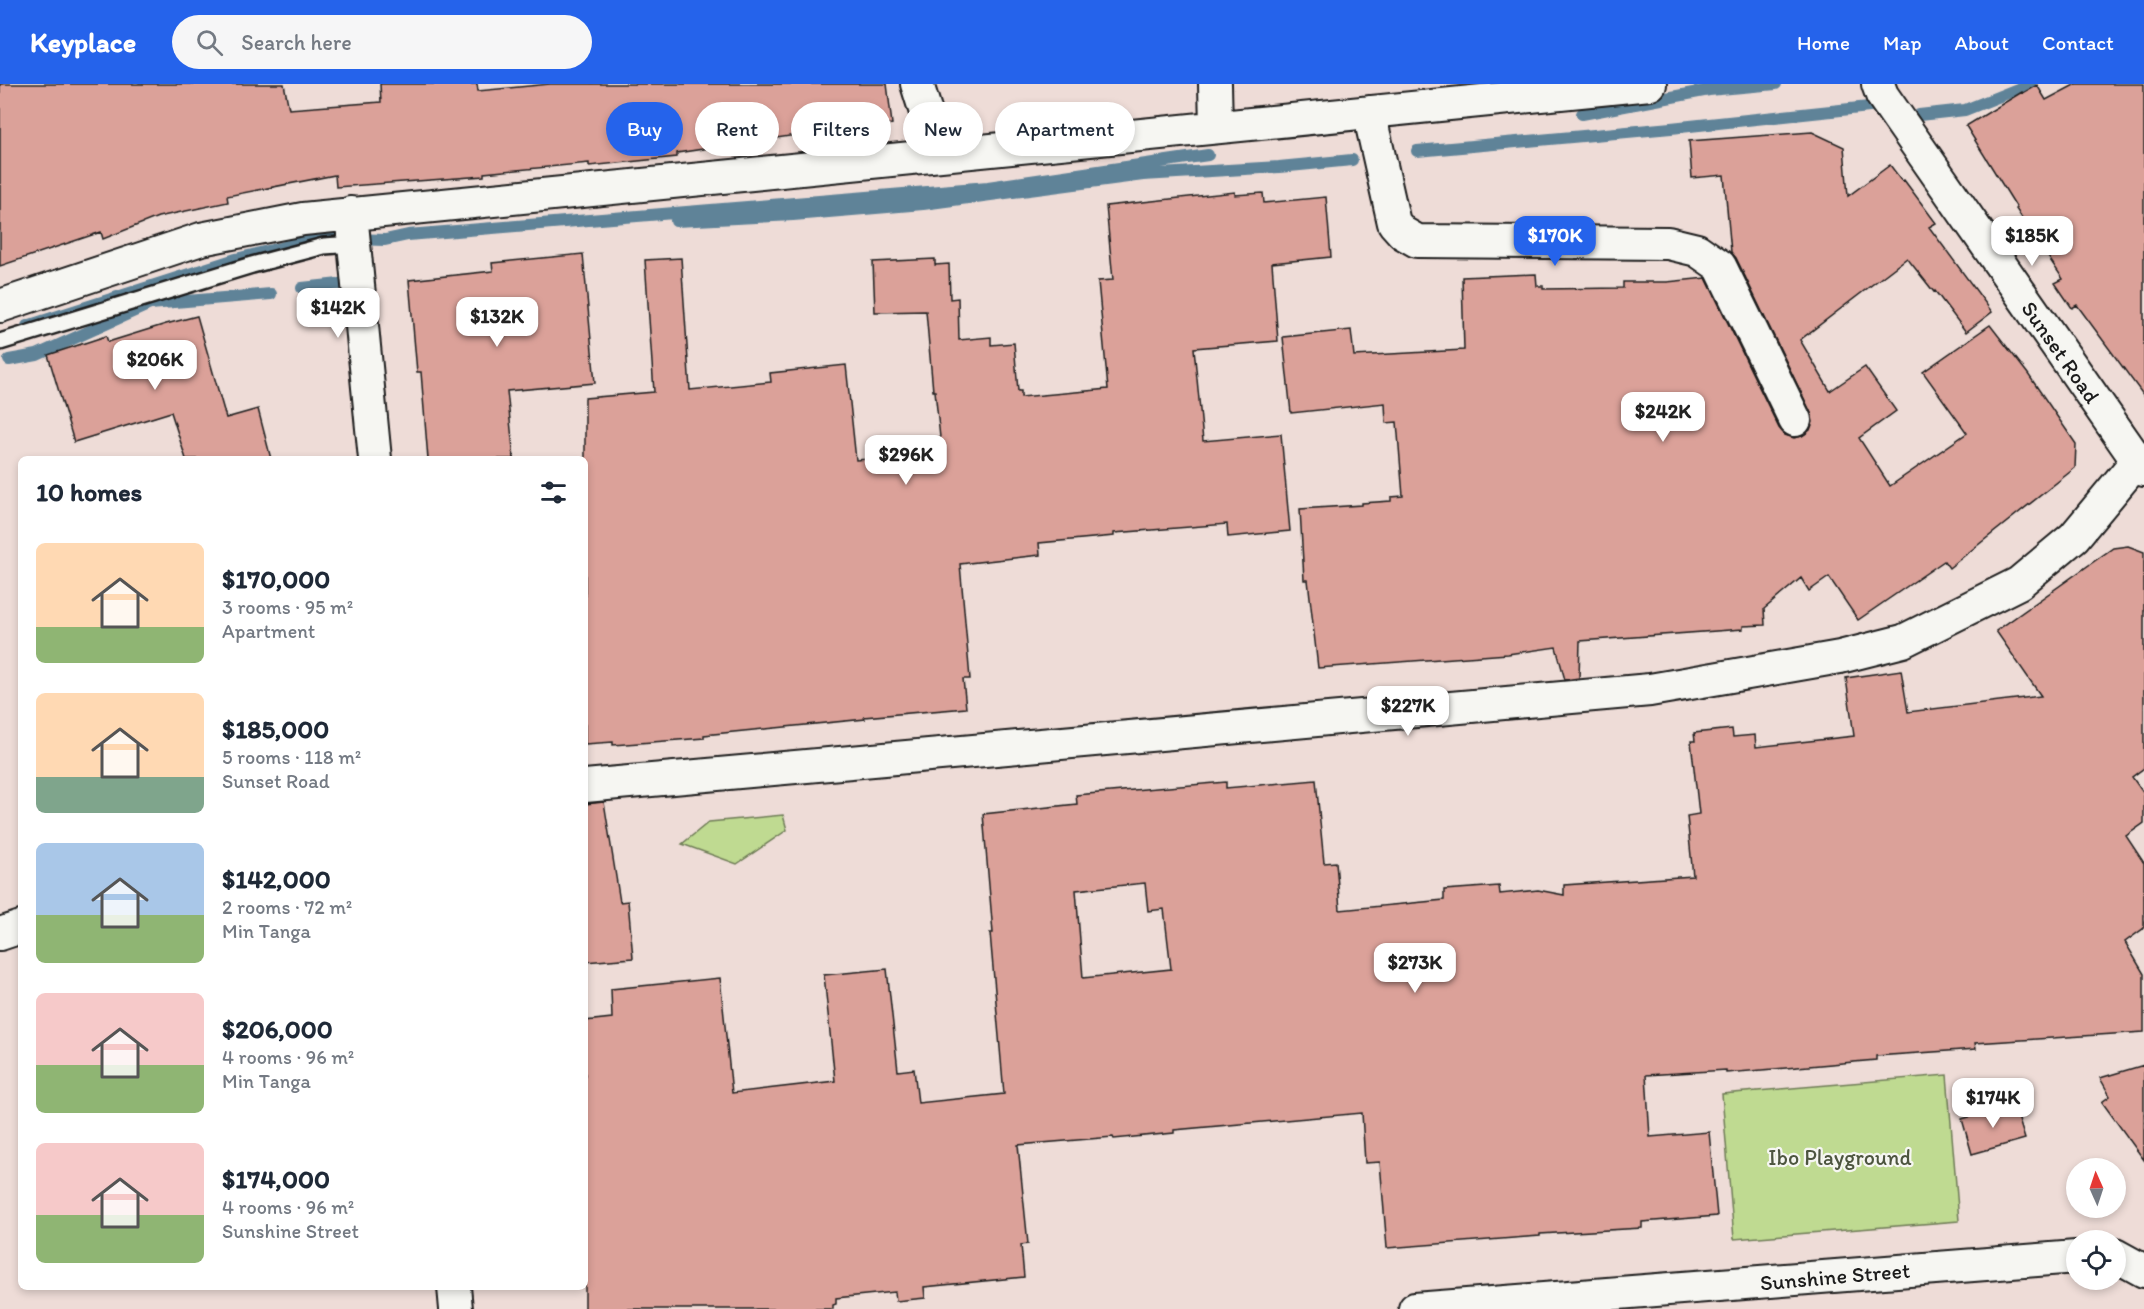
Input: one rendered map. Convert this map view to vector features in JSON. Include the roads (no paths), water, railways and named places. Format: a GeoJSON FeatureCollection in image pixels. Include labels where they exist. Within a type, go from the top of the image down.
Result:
{"type":"FeatureCollection","features":[{"type":"Feature","properties":{"kind":"street"},"geometry":{"type":"LineString","coordinates":[[917,84],[923,102]]}},
{"type":"Feature","properties":{"kind":"street"},"geometry":{"type":"LineString","coordinates":[[1215,84],[1216,127]]}},
{"type":"Feature","properties":{"kind":"street"},"geometry":{"type":"LineString","coordinates":[[983,150],[1369,112],[1567,88],[1650,84]]}},
{"type":"Feature","properties":{"kind":"street","name":"Sunset Road"},"geometry":{"type":"LineString","coordinates":[[1878,84],[1882,95],[2141,466]]}},
{"type":"Feature","properties":{"kind":"street"},"geometry":{"type":"LineString","coordinates":[[1369,112],[1394,224],[1403,233],[1417,241],[1668,243],[1697,250],[1720,266],[1795,420]]}},
{"type":"Feature","properties":{"kind":"street"},"geometry":{"type":"LineString","coordinates":[[0,306],[201,239],[303,219],[919,156]]}},
{"type":"Feature","properties":{"kind":"street"},"geometry":{"type":"LineString","coordinates":[[351,213],[375,456]]}},
{"type":"Feature","properties":{"kind":"street"},"geometry":{"type":"LineString","coordinates":[[588,786],[1650,690],[1840,657],[1903,641],[2019,584],[2074,537],[2141,466]]}},
{"type":"Feature","properties":{"kind":"street"},"geometry":{"type":"LineString","coordinates":[[0,934],[18,928]]}},
{"type":"Feature","properties":{"kind":"street","name":"Sunshine Street"},"geometry":{"type":"LineString","coordinates":[[1415,1309],[2066,1258]]}},
{"type":"Feature","properties":{"kind":"street"},"geometry":{"type":"LineString","coordinates":[[2126,1261],[2144,1271]]}},
{"type":"Feature","properties":{"kind":"street"},"geometry":{"type":"LineString","coordinates":[[454,1290],[456,1309]]}},
{"type":"Feature","properties":{"kind":"lane"},"geometry":{"type":"LineString","coordinates":[[0,342],[324,246],[354,244]]}},
{"type":"Feature","properties":{"kind":"waterway"},"geometry":{"type":"LineString","coordinates":[[1582,114],[1709,90],[1776,84]]}},
{"type":"Feature","properties":{"kind":"waterway"},"geometry":{"type":"LineString","coordinates":[[1919,115],[1965,110],[2030,84]]}},
{"type":"Feature","properties":{"kind":"waterway"},"geometry":{"type":"LineString","coordinates":[[1417,151],[1888,105]]}},
{"type":"Feature","properties":{"kind":"waterway"},"geometry":{"type":"LineString","coordinates":[[27,326],[236,259],[321,238],[385,240],[408,235],[988,187],[1208,155]]}},
{"type":"Feature","properties":{"kind":"waterway"},"geometry":{"type":"LineString","coordinates":[[676,221],[793,215],[923,204],[1143,175],[1352,160]]}},
{"type":"Feature","properties":{"kind":"waterway"},"geometry":{"type":"LineString","coordinates":[[302,288],[358,282]]}},
{"type":"Feature","properties":{"kind":"waterway"},"geometry":{"type":"LineString","coordinates":[[9,360],[37,355],[150,304],[271,294]]}},
{"type":"Feature","properties":{"kind":"park label","name":"Ibo Playground"},"geometry":{"type":"Point","coordinates":[1840,1157]}}]}
